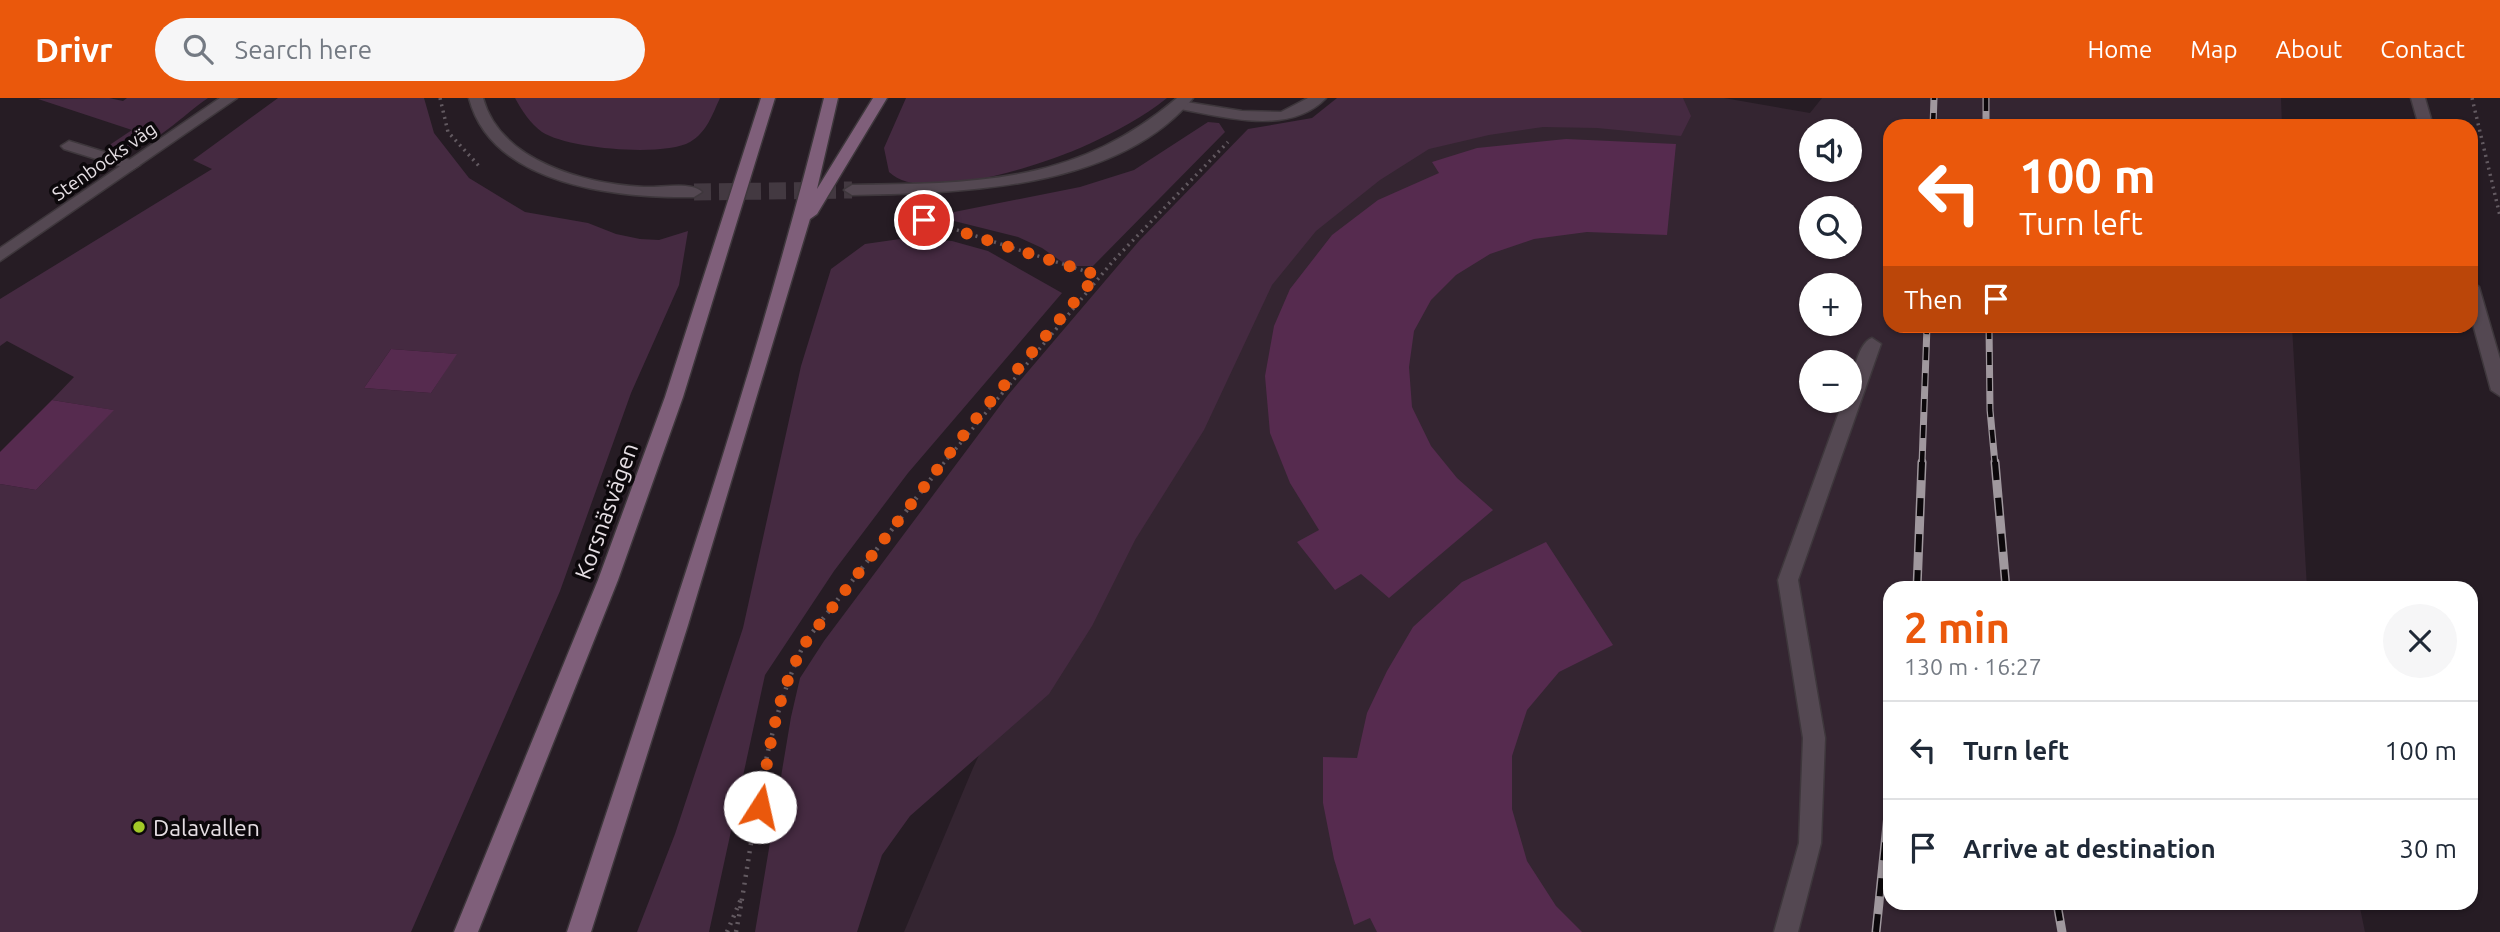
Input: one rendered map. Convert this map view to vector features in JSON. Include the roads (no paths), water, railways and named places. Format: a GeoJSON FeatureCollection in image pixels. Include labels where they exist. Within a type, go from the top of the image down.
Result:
{"type":"FeatureCollection","features":[{"type":"Feature","properties":{"kind":"main road","name":"Korsnäsvägen"},"geometry":{"type":"LineString","coordinates":[[466,932],[608,580],[674,397],[768,98]]}},
{"type":"Feature","properties":{"kind":"main road"},"geometry":{"type":"LineString","coordinates":[[579,932],[678,625],[799,230],[831,98]]}},
{"type":"Feature","properties":{"kind":"main road"},"geometry":{"type":"LineString","coordinates":[[799,230],[880,98]]}},
{"type":"Feature","properties":{"kind":"street","name":"Stenbocks väg"},"geometry":{"type":"LineString","coordinates":[[0,256],[230,98]]}},
{"type":"Feature","properties":{"kind":"street"},"geometry":{"type":"LineString","coordinates":[[476,98],[486,123],[504,142],[535,165],[570,182],[594,188],[650,193],[694,192]]}},
{"type":"Feature","properties":{"kind":"street"},"geometry":{"type":"LineString","coordinates":[[852,190],[933,189],[1012,181],[1061,171],[1115,150],[1165,119],[1183,101],[1255,115],[1284,116],[1319,98]]}},
{"type":"Feature","properties":{"kind":"street"},"geometry":{"type":"LineString","coordinates":[[2418,98],[2424,119]]}},
{"type":"Feature","properties":{"kind":"street"},"geometry":{"type":"LineString","coordinates":[[69,146],[132,166]]}},
{"type":"Feature","properties":{"kind":"street"},"geometry":{"type":"LineString","coordinates":[[2478,311],[2500,390]]}},
{"type":"Feature","properties":{"kind":"street"},"geometry":{"type":"LineString","coordinates":[[1786,932],[1810,843],[1814,738],[1787,580],[1872,344]]}},
{"type":"Feature","properties":{"kind":"tunnel"},"geometry":{"type":"LineString","coordinates":[[694,192],[852,190]]}},
{"type":"Feature","properties":{"kind":"railway"},"geometry":{"type":"LineString","coordinates":[[1933,119],[1934,98]]}},
{"type":"Feature","properties":{"kind":"railway"},"geometry":{"type":"LineString","coordinates":[[1986,98],[1986,119]]}},
{"type":"Feature","properties":{"kind":"railway"},"geometry":{"type":"LineString","coordinates":[[1922,464],[1927,333]]}},
{"type":"Feature","properties":{"kind":"railway"},"geometry":{"type":"LineString","coordinates":[[1989,333],[1990,410],[1995,464]]}},
{"type":"Feature","properties":{"kind":"railway"},"geometry":{"type":"LineString","coordinates":[[1917,581],[1922,462]]}},
{"type":"Feature","properties":{"kind":"railway"},"geometry":{"type":"LineString","coordinates":[[1995,462],[2005,581]]}},
{"type":"Feature","properties":{"kind":"railway"},"geometry":{"type":"LineString","coordinates":[[1876,932],[1883,864]]}},
{"type":"Feature","properties":{"kind":"railway"},"geometry":{"type":"LineString","coordinates":[[2058,910],[2062,932]]}},
{"type":"Feature","properties":{"kind":"place","name":"Dalavallen"},"geometry":{"type":"Point","coordinates":[139,827]}}]}
